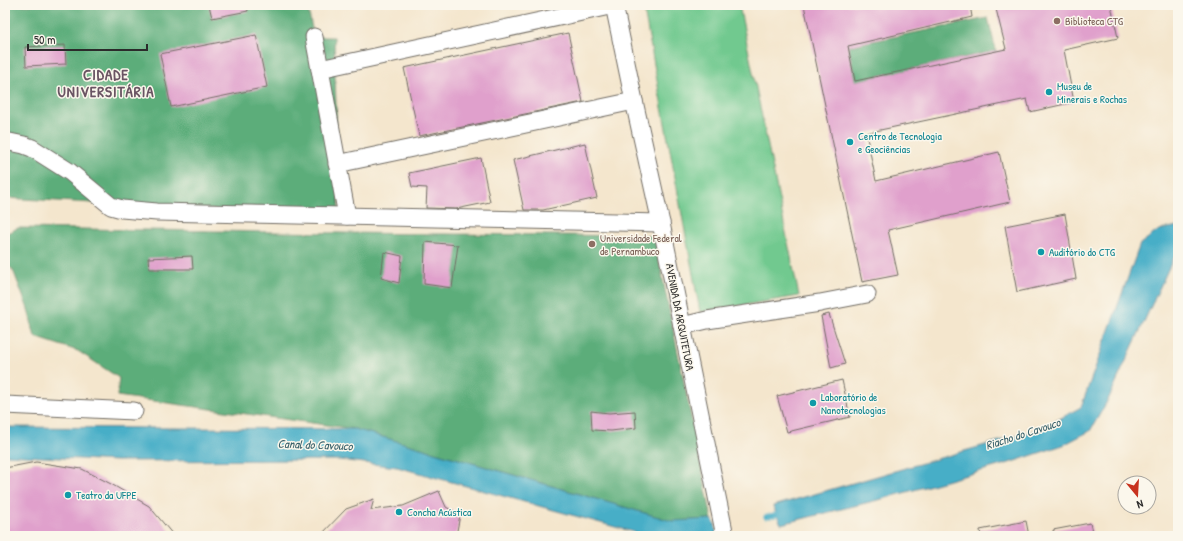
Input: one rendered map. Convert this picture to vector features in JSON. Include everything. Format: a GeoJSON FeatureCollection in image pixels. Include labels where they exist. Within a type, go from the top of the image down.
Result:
{"type":"FeatureCollection","features":[{"type":"Feature","properties":{"kind":"street"},"geometry":{"type":"LineString","coordinates":[[320,69],[614,5]]}},
{"type":"Feature","properties":{"kind":"street","name":"AVENIDA DA ARQUITETURA"},"geometry":{"type":"LineString","coordinates":[[614,5],[661,223],[725,536]]}},
{"type":"Feature","properties":{"kind":"street"},"geometry":{"type":"LineString","coordinates":[[314,37],[347,216]]}},
{"type":"Feature","properties":{"kind":"street"},"geometry":{"type":"LineString","coordinates":[[337,164],[634,102]]}},
{"type":"Feature","properties":{"kind":"street"},"geometry":{"type":"LineString","coordinates":[[5,141],[24,144],[32,148],[70,172],[112,206],[122,209],[156,212],[661,223]]}},
{"type":"Feature","properties":{"kind":"street"},"geometry":{"type":"LineString","coordinates":[[682,326],[707,320],[820,303],[867,294]]}},
{"type":"Feature","properties":{"kind":"street"},"geometry":{"type":"LineString","coordinates":[[5,405],[134,411]]}},
{"type":"Feature","properties":{"kind":"green space"},"geometry":{"type":"Polygon","coordinates":[[[5,5],[307,5],[314,37],[334,37],[339,217],[5,198],[5,5]]]}},
{"type":"Feature","properties":{"kind":"green space"},"geometry":{"type":"Polygon","coordinates":[[[643,5],[739,5],[799,296],[700,312],[643,5]]]}},
{"type":"Feature","properties":{"kind":"green space"},"geometry":{"type":"Polygon","coordinates":[[[988,18],[996,51],[855,81],[848,46],[988,18]]]}},
{"type":"Feature","properties":{"kind":"green space"},"geometry":{"type":"Polygon","coordinates":[[[18,228],[654,236],[712,519],[672,521],[355,429],[117,396],[119,378],[78,351],[35,337],[28,309],[13,270],[5,263],[5,234],[18,228]]]}},
{"type":"Feature","properties":{"kind":"water"},"geometry":{"type":"Polygon","coordinates":[[[1178,226],[1178,254],[1174,257],[1108,400],[1090,431],[1063,445],[1009,463],[882,499],[781,524],[773,506],[1041,429],[1081,407],[1140,244],[1159,230],[1178,226]]]}},
{"type":"Feature","properties":{"kind":"water","name":"Canal do Cavouco"},"geometry":{"type":"Polygon","coordinates":[[[5,427],[355,429],[672,521],[712,519],[715,524],[717,536],[648,536],[397,467],[339,460],[117,461],[5,455],[5,427]]]}},
{"type":"Feature","properties":{"kind":"building"},"geometry":{"type":"Polygon","coordinates":[[[209,5],[247,5],[248,11],[212,18],[209,5]]]}},
{"type":"Feature","properties":{"kind":"building","name":"Centro de Tecnologia e Geociências"},"geometry":{"type":"Polygon","coordinates":[[[804,5],[970,5],[972,17],[848,46],[855,81],[1006,49],[995,5],[1111,5],[1118,38],[1064,50],[1074,102],[1030,112],[1027,99],[866,133],[876,181],[999,152],[1010,202],[888,230],[898,275],[862,282],[804,5]]]}},
{"type":"Feature","properties":{"kind":"building"},"geometry":{"type":"Polygon","coordinates":[[[568,33],[583,102],[419,136],[404,68],[568,33]]]}},
{"type":"Feature","properties":{"kind":"building"},"geometry":{"type":"Polygon","coordinates":[[[256,35],[267,87],[171,107],[160,54],[256,35]]]}},
{"type":"Feature","properties":{"kind":"building"},"geometry":{"type":"Polygon","coordinates":[[[65,45],[66,64],[26,66],[25,47],[65,45]]]}},
{"type":"Feature","properties":{"kind":"building"},"geometry":{"type":"Polygon","coordinates":[[[585,143],[597,198],[543,210],[524,210],[513,160],[585,143]]]}},
{"type":"Feature","properties":{"kind":"building"},"geometry":{"type":"Polygon","coordinates":[[[481,158],[490,202],[456,209],[426,208],[427,188],[412,187],[409,173],[481,158]]]}},
{"type":"Feature","properties":{"kind":"building","name":"Auditório do CTG"},"geometry":{"type":"Polygon","coordinates":[[[1065,214],[1076,279],[1017,292],[1005,226],[1065,214]]]}},
{"type":"Feature","properties":{"kind":"building"},"geometry":{"type":"Polygon","coordinates":[[[425,242],[458,245],[452,288],[424,284],[425,242]]]}},
{"type":"Feature","properties":{"kind":"building"},"geometry":{"type":"Polygon","coordinates":[[[384,252],[402,256],[399,283],[381,278],[384,252]]]}},
{"type":"Feature","properties":{"kind":"building"},"geometry":{"type":"Polygon","coordinates":[[[192,256],[193,269],[149,269],[148,258],[192,256]]]}},
{"type":"Feature","properties":{"kind":"building"},"geometry":{"type":"Polygon","coordinates":[[[829,314],[845,364],[831,368],[821,316],[829,314]]]}},
{"type":"Feature","properties":{"kind":"building","name":"Laboratório de Nanotecnologias"},"geometry":{"type":"Polygon","coordinates":[[[842,380],[850,417],[787,432],[777,396],[842,380]]]}},
{"type":"Feature","properties":{"kind":"building"},"geometry":{"type":"Polygon","coordinates":[[[591,411],[609,413],[635,411],[636,428],[611,431],[592,430],[591,411]]]}},
{"type":"Feature","properties":{"kind":"building","name":"Teatro da UFPE"},"geometry":{"type":"Polygon","coordinates":[[[36,462],[82,469],[111,484],[149,506],[174,536],[5,536],[5,468],[36,462]]]}},
{"type":"Feature","properties":{"kind":"building","name":"Concha Acústica"},"geometry":{"type":"Polygon","coordinates":[[[439,491],[446,507],[460,515],[456,536],[320,536],[346,509],[374,499],[371,510],[403,506],[439,491]]]}},
{"type":"Feature","properties":{"kind":"building"},"geometry":{"type":"Polygon","coordinates":[[[1026,521],[1029,536],[981,536],[980,530],[1026,521]]]}},
{"type":"Feature","properties":{"kind":"building"},"geometry":{"type":"Polygon","coordinates":[[[1090,523],[1093,536],[1054,536],[1053,530],[1090,523]]]}},
{"type":"Feature","properties":{"kind":"waterway","name":"Riacho do Cavouco"},"geometry":{"type":"LineString","coordinates":[[766,517],[783,513]]}},
{"type":"Feature","properties":{"kind":"place","name":"Biblioteca CTG"},"geometry":{"type":"Point","coordinates":[1057,21]}},
{"type":"Feature","properties":{"kind":"place","name":"Museu de Minerais e Rochas"},"geometry":{"type":"Point","coordinates":[1049,92]}},
{"type":"Feature","properties":{"kind":"place","name":"Centro de Tecnologia e Geociências"},"geometry":{"type":"Point","coordinates":[850,142]}},
{"type":"Feature","properties":{"kind":"place","name":"Universidade Federal de Pernambuco"},"geometry":{"type":"Point","coordinates":[592,244]}},
{"type":"Feature","properties":{"kind":"place","name":"Auditório do CTG"},"geometry":{"type":"Point","coordinates":[1041,252]}},
{"type":"Feature","properties":{"kind":"place","name":"Laboratório de Nanotecnologias"},"geometry":{"type":"Point","coordinates":[813,403]}},
{"type":"Feature","properties":{"kind":"place","name":"Teatro da UFPE"},"geometry":{"type":"Point","coordinates":[68,495]}},
{"type":"Feature","properties":{"kind":"place","name":"Concha Acústica"},"geometry":{"type":"Point","coordinates":[399,512]}},
{"type":"Feature","properties":{"kind":"district","name":"CIDADE UNIVERSITÁRIA"},"geometry":{"type":"Point","coordinates":[106,84]}}]}
